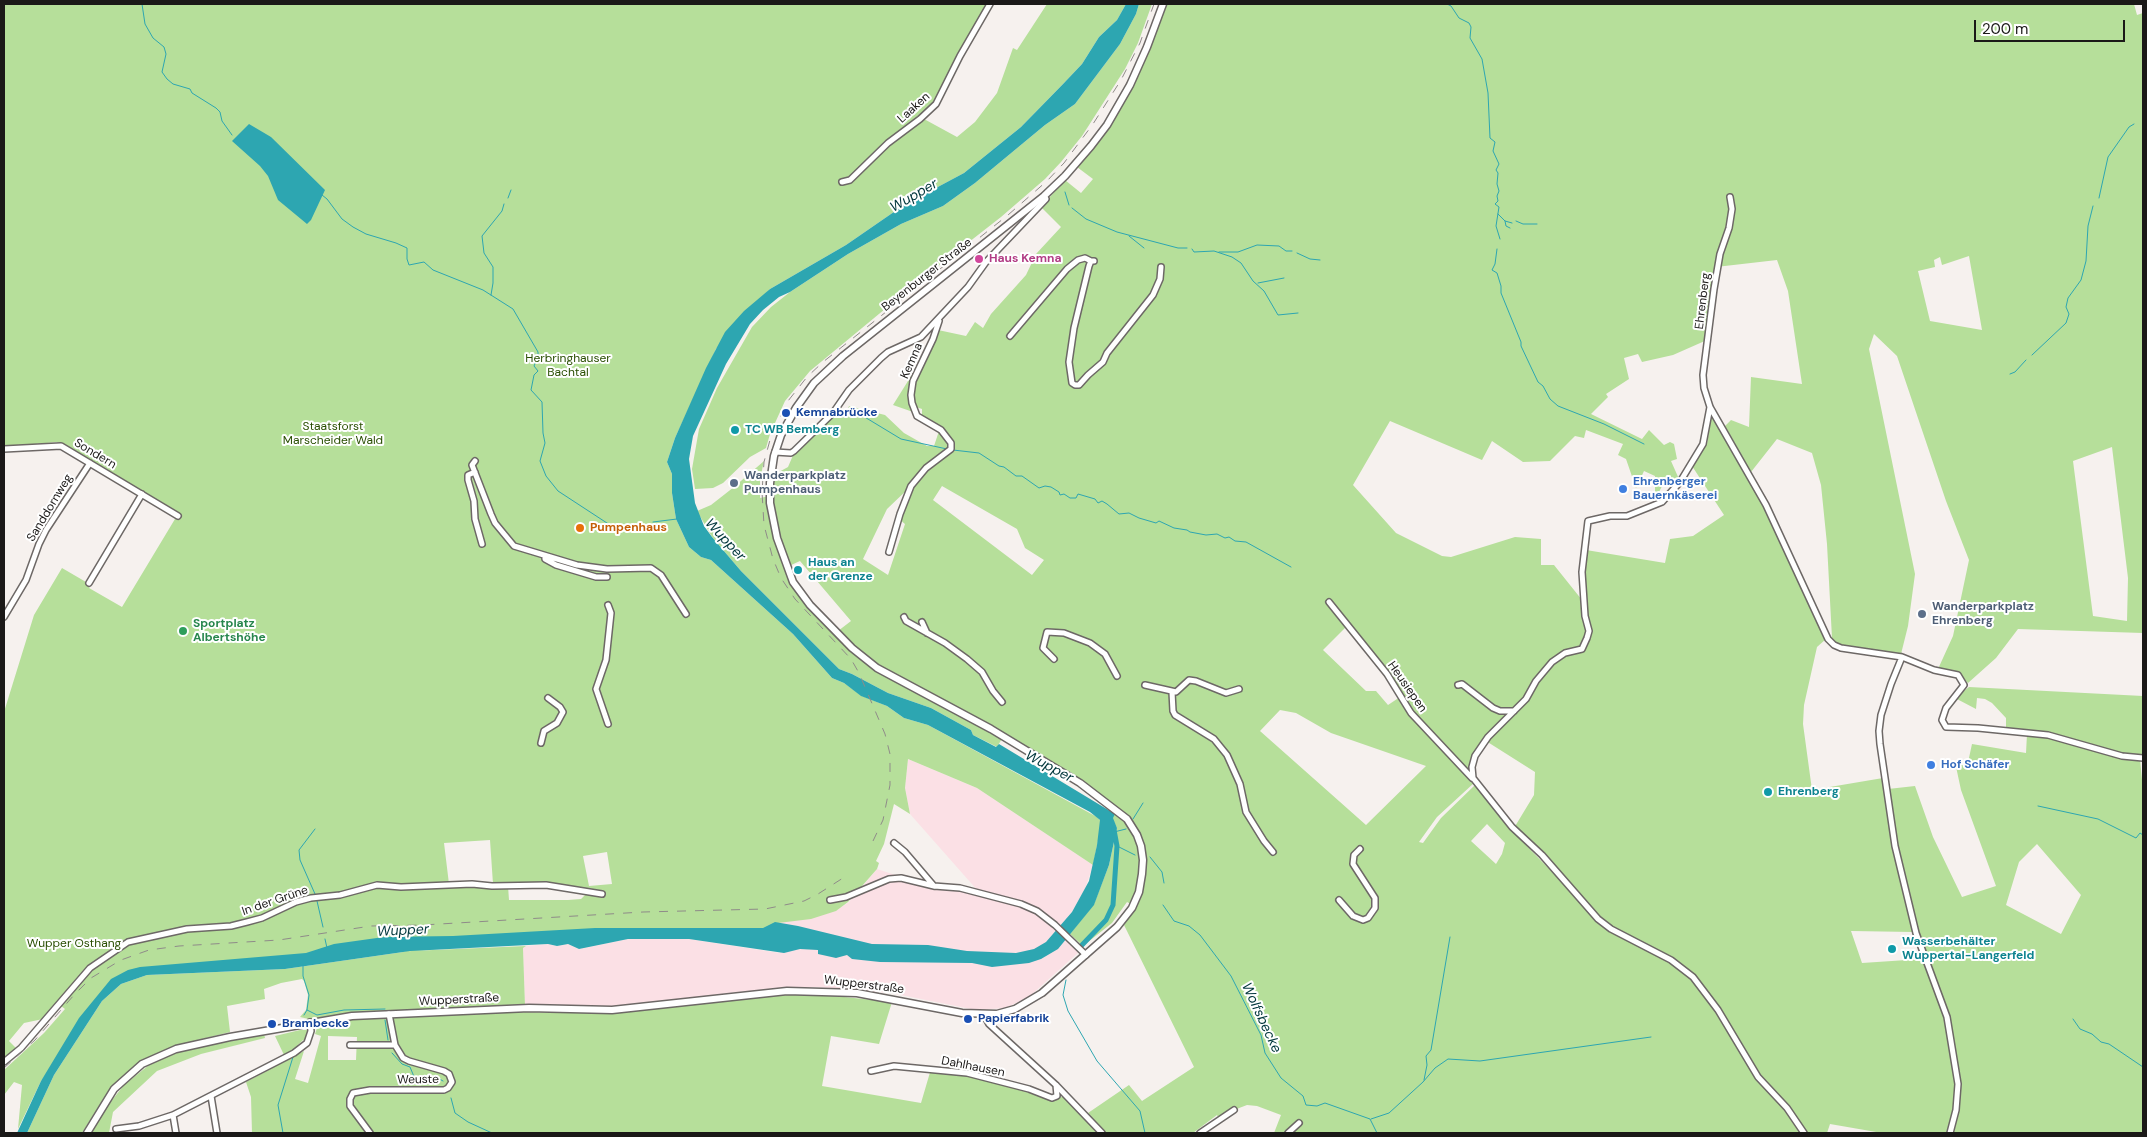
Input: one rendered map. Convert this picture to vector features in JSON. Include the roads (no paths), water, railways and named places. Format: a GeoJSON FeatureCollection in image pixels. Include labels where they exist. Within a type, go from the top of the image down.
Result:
{"type":"FeatureCollection","features":[{"type":"Feature","properties":{"kind":"main road","name":"Beyenburger Straße"},"geometry":{"type":"LineString","coordinates":[[793,582],[779,547],[770,503],[770,483],[775,452],[790,418],[807,391],[822,374],[1044,196],[1064,176],[1091,146],[1116,110],[1142,60],[1163,4]]}},
{"type":"Feature","properties":{"kind":"main road","name":"Wupperstraße"},"geometry":{"type":"LineString","coordinates":[[87,1133],[114,1089],[133,1071],[154,1058],[193,1045],[310,1022],[352,1016],[521,1008],[612,1010],[761,993],[816,990],[872,995],[962,1013],[984,1015],[1006,1012],[1030,1001],[1125,918],[1139,892],[1142,874],[1142,853],[1137,835],[1127,819],[1104,800],[1066,774],[991,729],[872,664],[813,609],[793,582]]}},
{"type":"Feature","properties":{"kind":"street","name":"Laaken"},"geometry":{"type":"LineString","coordinates":[[842,182],[850,180],[888,143],[920,120],[936,104],[964,48],[990,4]]}},
{"type":"Feature","properties":{"kind":"street","name":"Kemna"},"geometry":{"type":"LineString","coordinates":[[775,452],[794,452],[833,413],[849,390],[881,358],[888,352],[918,339],[939,320],[968,287],[986,262],[1046,199],[1044,196]]}},
{"type":"Feature","properties":{"kind":"street","name":"Ehrenberg"},"geometry":{"type":"LineString","coordinates":[[1730,197],[1732,209],[1729,228],[1717,267],[1703,375],[1704,388],[1710,407],[1766,505],[1828,639],[1834,645],[1842,648],[1902,657],[1934,670],[1958,675],[1964,682],[1963,688],[1950,701],[1943,714],[1942,720],[1946,727],[2037,734],[2094,747],[2122,756],[2143,758]]}},
{"type":"Feature","properties":{"kind":"street"},"geometry":{"type":"LineString","coordinates":[[1010,336],[1067,269],[1078,260],[1085,258],[1093,261],[1074,328],[1069,362],[1072,383],[1078,385],[1103,362],[1107,353],[1153,295],[1160,279],[1161,267]]}},
{"type":"Feature","properties":{"kind":"street","name":"Kemna"},"geometry":{"type":"LineString","coordinates":[[889,552],[900,514],[911,486],[926,468],[951,449],[951,444],[941,430],[917,416],[914,411],[911,395],[913,382],[933,339],[939,320]]}},
{"type":"Feature","properties":{"kind":"street","name":"Ehrenberg"},"geometry":{"type":"LineString","coordinates":[[1473,778],[1472,767],[1475,756],[1488,737],[1526,699],[1536,681],[1552,662],[1565,653],[1582,649],[1587,638],[1589,631],[1585,616],[1582,572],[1588,521],[1610,516],[1627,516],[1662,502],[1676,488],[1703,444],[1710,407]]}},
{"type":"Feature","properties":{"kind":"street","name":"Sondern"},"geometry":{"type":"LineString","coordinates":[[4,449],[57,445],[178,516]]}},
{"type":"Feature","properties":{"kind":"street"},"geometry":{"type":"LineString","coordinates":[[475,461],[472,465],[491,514],[514,546],[578,565],[607,569],[651,568],[661,575],[686,614]]}},
{"type":"Feature","properties":{"kind":"street","name":"Sanddornweg"},"geometry":{"type":"LineString","coordinates":[[4,617],[20,593],[39,544],[52,520],[90,463]]}},
{"type":"Feature","properties":{"kind":"street"},"geometry":{"type":"LineString","coordinates":[[475,472],[468,475],[468,480],[482,544]]}},
{"type":"Feature","properties":{"kind":"street"},"geometry":{"type":"LineString","coordinates":[[89,583],[142,494]]}},
{"type":"Feature","properties":{"kind":"street"},"geometry":{"type":"LineString","coordinates":[[545,556],[545,559],[556,565],[596,577],[607,577]]}},
{"type":"Feature","properties":{"kind":"street","name":"Heusiepen"},"geometry":{"type":"LineString","coordinates":[[1329,602],[1387,674],[1411,713],[1473,778]]}},
{"type":"Feature","properties":{"kind":"street"},"geometry":{"type":"LineString","coordinates":[[608,604],[611,613],[606,660],[596,689],[608,724]]}},
{"type":"Feature","properties":{"kind":"street"},"geometry":{"type":"LineString","coordinates":[[904,617],[906,621],[945,643],[980,670],[1002,702]]}},
{"type":"Feature","properties":{"kind":"street"},"geometry":{"type":"LineString","coordinates":[[922,622],[927,633]]}},
{"type":"Feature","properties":{"kind":"street"},"geometry":{"type":"LineString","coordinates":[[1054,659],[1043,648],[1048,632],[1064,633],[1090,643],[1105,654],[1116,676]]}},
{"type":"Feature","properties":{"kind":"street"},"geometry":{"type":"LineString","coordinates":[[1902,657],[1882,715],[1880,744],[1895,846],[1916,933],[1947,1017],[1958,1084],[1956,1110],[1950,1133]]}},
{"type":"Feature","properties":{"kind":"street"},"geometry":{"type":"LineString","coordinates":[[1146,685],[1176,692],[1189,680],[1226,693],[1239,689]]}},
{"type":"Feature","properties":{"kind":"street"},"geometry":{"type":"LineString","coordinates":[[1458,685],[1462,684],[1493,708],[1500,711],[1514,711]]}},
{"type":"Feature","properties":{"kind":"street"},"geometry":{"type":"LineString","coordinates":[[1172,692],[1175,715],[1204,733],[1223,748],[1240,784],[1246,812],[1273,852]]}},
{"type":"Feature","properties":{"kind":"street"},"geometry":{"type":"LineString","coordinates":[[540,743],[544,731],[557,723],[563,712],[560,706],[548,698]]}},
{"type":"Feature","properties":{"kind":"street"},"geometry":{"type":"LineString","coordinates":[[1473,778],[1512,827],[1542,855],[1598,919],[1611,929],[1671,960],[1693,977],[1718,1010],[1758,1077],[1787,1108],[1804,1133]]}},
{"type":"Feature","properties":{"kind":"street"},"geometry":{"type":"LineString","coordinates":[[894,843],[900,847],[934,886]]}},
{"type":"Feature","properties":{"kind":"street"},"geometry":{"type":"LineString","coordinates":[[1339,900],[1353,916],[1363,920],[1368,918],[1375,908],[1375,898],[1353,864],[1354,855],[1360,849]]}},
{"type":"Feature","properties":{"kind":"street"},"geometry":{"type":"LineString","coordinates":[[830,900],[846,897],[890,880],[901,878],[934,886],[960,888],[1021,904],[1036,911],[1055,925],[1086,954]]}},
{"type":"Feature","properties":{"kind":"street","name":"In der Grüne"},"geometry":{"type":"LineString","coordinates":[[4,1062],[22,1048],[90,968],[128,942],[169,932],[231,926],[262,918],[296,902],[340,895],[377,885],[401,887],[472,884],[492,886],[546,885],[602,894]]}},
{"type":"Feature","properties":{"kind":"street"},"geometry":{"type":"LineString","coordinates":[[350,1045],[395,1045],[389,1014]]}},
{"type":"Feature","properties":{"kind":"street","name":"Dahlhausen"},"geometry":{"type":"LineString","coordinates":[[984,1015],[989,1024],[1056,1085],[1102,1133]]}},
{"type":"Feature","properties":{"kind":"street"},"geometry":{"type":"LineString","coordinates":[[116,1129],[139,1126],[173,1115],[299,1050],[310,1037],[310,1022]]}},
{"type":"Feature","properties":{"kind":"street","name":"Weuste"},"geometry":{"type":"LineString","coordinates":[[370,1133],[350,1106],[350,1099],[354,1093],[370,1090],[444,1090],[452,1082],[449,1074],[444,1071],[403,1058],[395,1045]]}},
{"type":"Feature","properties":{"kind":"street","name":"Dahlhausen"},"geometry":{"type":"LineString","coordinates":[[871,1071],[894,1066],[967,1073],[1029,1089],[1052,1098],[1058,1096],[1056,1085]]}},
{"type":"Feature","properties":{"kind":"street"},"geometry":{"type":"LineString","coordinates":[[211,1096],[217,1133]]}},
{"type":"Feature","properties":{"kind":"street"},"geometry":{"type":"LineString","coordinates":[[1200,1133],[1234,1110]]}},
{"type":"Feature","properties":{"kind":"street"},"geometry":{"type":"LineString","coordinates":[[173,1115],[176,1133]]}},
{"type":"Feature","properties":{"kind":"street"},"geometry":{"type":"LineString","coordinates":[[1288,1133],[1299,1123]]}},
{"type":"Feature","properties":{"kind":"street"},"geometry":{"type":"LineString","coordinates":[[139,1126],[140,1133]]}},
{"type":"Feature","properties":{"kind":"water"},"geometry":{"type":"Polygon","coordinates":[[[1126,4],[1139,4],[1136,14],[1120,44],[1075,104],[1045,125],[975,183],[943,206],[901,224],[848,254],[790,292],[779,297],[763,310],[750,324],[726,364],[693,436],[689,459],[695,503],[704,526],[741,571],[839,669],[888,693],[931,708],[971,730],[973,735],[996,747],[999,744],[1115,814],[1113,818],[1117,828],[1109,865],[1094,905],[1058,949],[1041,959],[1029,963],[992,967],[972,963],[880,962],[852,959],[847,955],[836,958],[818,954],[818,950],[800,949],[784,953],[689,939],[628,939],[579,949],[568,944],[557,946],[548,944],[410,951],[285,969],[147,975],[121,984],[102,1001],[54,1075],[27,1133],[17,1133],[41,1081],[79,1018],[111,979],[128,970],[140,967],[306,953],[334,944],[384,937],[453,936],[595,928],[763,928],[775,922],[872,944],[928,945],[967,951],[1016,953],[1034,949],[1046,942],[1072,912],[1089,881],[1100,820],[1090,812],[928,725],[904,718],[887,706],[861,696],[844,683],[832,678],[793,634],[711,560],[701,557],[689,547],[676,519],[672,493],[672,474],[667,462],[675,438],[706,368],[725,332],[744,311],[770,289],[846,245],[904,205],[964,173],[1021,127],[1064,83],[1082,64],[1099,37],[1117,20],[1126,4]]]}},
{"type":"Feature","properties":{"kind":"water"},"geometry":{"type":"Polygon","coordinates":[[[249,124],[271,137],[325,190],[311,220],[307,224],[278,200],[268,176],[260,166],[232,141],[249,124]]]}},
{"type":"Feature","properties":{"kind":"waterway"},"geometry":{"type":"LineString","coordinates":[[142,4],[145,24],[153,38],[164,47],[166,54],[162,72],[173,84],[190,89],[192,93],[216,108],[232,135]]}},
{"type":"Feature","properties":{"kind":"waterway"},"geometry":{"type":"LineString","coordinates":[[1447,4],[1451,6],[1459,18],[1469,23],[1471,27],[1470,38],[1482,59],[1488,93],[1490,138],[1495,142],[1493,151],[1499,164],[1496,170],[1498,173],[1497,184],[1499,191],[1498,201],[1495,204],[1499,207],[1496,226],[1500,239]]}},
{"type":"Feature","properties":{"kind":"waterway"},"geometry":{"type":"LineString","coordinates":[[2099,198],[2108,157],[2129,127],[2134,124]]}},
{"type":"Feature","properties":{"kind":"waterway"},"geometry":{"type":"LineString","coordinates":[[508,198],[511,190]]}},
{"type":"Feature","properties":{"kind":"waterway"},"geometry":{"type":"LineString","coordinates":[[1065,192],[1069,205]]}},
{"type":"Feature","properties":{"kind":"waterway"},"geometry":{"type":"LineString","coordinates":[[322,195],[342,219],[353,227],[366,234],[407,248],[409,265],[424,262],[433,270],[483,290],[513,309],[538,352],[534,366],[538,371],[534,375],[531,390],[542,402],[545,443],[540,461],[546,476],[558,491],[610,525],[620,529],[636,526]]}},
{"type":"Feature","properties":{"kind":"waterway"},"geometry":{"type":"LineString","coordinates":[[491,295],[493,267],[484,253],[482,236],[502,211],[504,204]]}},
{"type":"Feature","properties":{"kind":"waterway"},"geometry":{"type":"LineString","coordinates":[[2032,355],[2066,323],[2069,314],[2066,307],[2068,298],[2081,280],[2086,261],[2088,226],[2093,206]]}},
{"type":"Feature","properties":{"kind":"waterway"},"geometry":{"type":"LineString","coordinates":[[1072,208],[1086,219],[1117,232],[1178,248],[1187,248]]}},
{"type":"Feature","properties":{"kind":"waterway"},"geometry":{"type":"LineString","coordinates":[[1498,214],[1505,221],[1512,223]]}},
{"type":"Feature","properties":{"kind":"waterway"},"geometry":{"type":"LineString","coordinates":[[1505,221],[1506,226],[1510,228]]}},
{"type":"Feature","properties":{"kind":"waterway"},"geometry":{"type":"LineString","coordinates":[[1516,221],[1523,224],[1537,224]]}},
{"type":"Feature","properties":{"kind":"waterway"},"geometry":{"type":"LineString","coordinates":[[1129,236],[1144,248]]}},
{"type":"Feature","properties":{"kind":"waterway"},"geometry":{"type":"LineString","coordinates":[[1219,252],[1238,252],[1257,245],[1279,246],[1286,251],[1292,251]]}},
{"type":"Feature","properties":{"kind":"waterway"},"geometry":{"type":"LineString","coordinates":[[1192,249],[1194,252],[1214,251],[1232,257],[1241,263],[1253,281],[1264,291],[1278,315],[1298,313]]}},
{"type":"Feature","properties":{"kind":"waterway"},"geometry":{"type":"LineString","coordinates":[[1497,249],[1495,264],[1492,270],[1497,273],[1501,293],[1521,346],[1538,382],[1543,386],[1550,399],[1558,406],[1604,424],[1644,444]]}},
{"type":"Feature","properties":{"kind":"waterway"},"geometry":{"type":"LineString","coordinates":[[1297,253],[1310,259],[1320,260]]}},
{"type":"Feature","properties":{"kind":"waterway"},"geometry":{"type":"LineString","coordinates":[[1258,283],[1284,278]]}},
{"type":"Feature","properties":{"kind":"waterway"},"geometry":{"type":"LineString","coordinates":[[2010,374],[2015,372],[2026,360]]}},
{"type":"Feature","properties":{"kind":"waterway"},"geometry":{"type":"LineString","coordinates":[[858,413],[901,439],[947,449]]}},
{"type":"Feature","properties":{"kind":"waterway"},"geometry":{"type":"LineString","coordinates":[[953,450],[979,453],[1016,476],[1022,476],[1039,488],[1051,487],[1059,492],[1060,495],[1064,494],[1070,498],[1076,498],[1078,494],[1095,499],[1098,503],[1102,501],[1119,514],[1129,513],[1139,518],[1156,523],[1159,521],[1174,528],[1190,532],[1206,535],[1217,534],[1225,538],[1229,537],[1235,541],[1246,542],[1291,567]]}},
{"type":"Feature","properties":{"kind":"waterway"},"geometry":{"type":"LineString","coordinates":[[653,522],[677,519]]}},
{"type":"Feature","properties":{"kind":"waterway"},"geometry":{"type":"LineString","coordinates":[[1133,819],[1143,803]]}},
{"type":"Feature","properties":{"kind":"waterway"},"geometry":{"type":"LineString","coordinates":[[2038,806],[2098,819],[2136,838],[2140,833],[2143,835]]}},
{"type":"Feature","properties":{"kind":"waterway"},"geometry":{"type":"LineString","coordinates":[[315,829],[299,850],[300,860],[315,894]]}},
{"type":"Feature","properties":{"kind":"waterway"},"geometry":{"type":"LineString","coordinates":[[1114,832],[1126,829]]}},
{"type":"Feature","properties":{"kind":"waterway"},"geometry":{"type":"LineString","coordinates":[[1082,945],[1106,920],[1113,905],[1117,846],[1114,830]]}},
{"type":"Feature","properties":{"kind":"waterway"},"geometry":{"type":"LineString","coordinates":[[1117,846],[1135,855]]}},
{"type":"Feature","properties":{"kind":"waterway"},"geometry":{"type":"LineString","coordinates":[[1150,857],[1162,872],[1164,883]]}},
{"type":"Feature","properties":{"kind":"waterway"},"geometry":{"type":"LineString","coordinates":[[317,901],[323,927]]}},
{"type":"Feature","properties":{"kind":"waterway","name":"Wolfsbecke"},"geometry":{"type":"LineString","coordinates":[[1163,905],[1174,921],[1189,926],[1200,935],[1231,976],[1261,1035],[1265,1053],[1281,1078],[1303,1096],[1306,1105],[1317,1106],[1325,1103],[1370,1119],[1377,1133]]}},
{"type":"Feature","properties":{"kind":"waterway"},"geometry":{"type":"LineString","coordinates":[[1424,1080],[1427,1065],[1426,1056],[1431,1050],[1450,937]]}},
{"type":"Feature","properties":{"kind":"waterway"},"geometry":{"type":"LineString","coordinates":[[325,939],[327,948]]}},
{"type":"Feature","properties":{"kind":"waterway"},"geometry":{"type":"LineString","coordinates":[[303,965],[303,976],[309,995],[307,1010],[304,1015]]}},
{"type":"Feature","properties":{"kind":"waterway"},"geometry":{"type":"LineString","coordinates":[[1066,980],[1063,995],[1068,1011],[1097,1061],[1140,1111],[1145,1133]]}},
{"type":"Feature","properties":{"kind":"waterway"},"geometry":{"type":"LineString","coordinates":[[307,1010],[317,1015],[344,1010],[385,1009]]}},
{"type":"Feature","properties":{"kind":"waterway"},"geometry":{"type":"LineString","coordinates":[[2073,1019],[2080,1029],[2092,1034],[2101,1042],[2109,1044],[2143,1067]]}},
{"type":"Feature","properties":{"kind":"waterway"},"geometry":{"type":"LineString","coordinates":[[385,1020],[388,1040]]}},
{"type":"Feature","properties":{"kind":"waterway"},"geometry":{"type":"LineString","coordinates":[[1371,1119],[1389,1113],[1423,1082],[1435,1068],[1448,1059],[1480,1061],[1651,1037]]}},
{"type":"Feature","properties":{"kind":"waterway"},"geometry":{"type":"LineString","coordinates":[[392,1053],[402,1064],[410,1067],[415,1079],[420,1081],[427,1076],[436,1077],[443,1081]]}},
{"type":"Feature","properties":{"kind":"waterway"},"geometry":{"type":"LineString","coordinates":[[283,1133],[278,1105],[293,1057]]}},
{"type":"Feature","properties":{"kind":"waterway"},"geometry":{"type":"LineString","coordinates":[[451,1098],[455,1113],[468,1122],[492,1133]]}},
{"type":"Feature","properties":{"kind":"railway"},"geometry":{"type":"LineString","coordinates":[[873,841],[883,820],[890,785],[890,754],[885,734],[859,673],[851,659],[795,599],[781,578],[773,559],[764,525],[762,492],[764,462],[770,440],[788,401],[807,377],[823,362],[1008,215],[1047,181],[1064,163],[1093,124],[1121,80],[1140,43],[1154,4]]}},
{"type":"Feature","properties":{"kind":"railway"},"geometry":{"type":"LineString","coordinates":[[4,1068],[35,1040],[91,978],[121,960],[149,950],[179,946],[279,940],[371,926],[423,925],[643,912],[765,909],[804,901],[843,878]]}},
{"type":"Feature","properties":{"kind":"place","name":"Haus Kemna"},"geometry":{"type":"Point","coordinates":[979,259]}},
{"type":"Feature","properties":{"kind":"place","name":"Kemnabrücke"},"geometry":{"type":"Point","coordinates":[786,413]}},
{"type":"Feature","properties":{"kind":"place","name":"TC WB Bemberg"},"geometry":{"type":"Point","coordinates":[735,430]}},
{"type":"Feature","properties":{"kind":"place","name":"Wanderparkplatz Pumpenhaus"},"geometry":{"type":"Point","coordinates":[734,483]}},
{"type":"Feature","properties":{"kind":"place","name":"Ehrenberger Bauernkäserei"},"geometry":{"type":"Point","coordinates":[1623,489]}},
{"type":"Feature","properties":{"kind":"place","name":"Pumpenhaus"},"geometry":{"type":"Point","coordinates":[580,528]}},
{"type":"Feature","properties":{"kind":"place","name":"Haus an der Grenze"},"geometry":{"type":"Point","coordinates":[798,570]}},
{"type":"Feature","properties":{"kind":"place","name":"Wanderparkplatz Ehrenberg"},"geometry":{"type":"Point","coordinates":[1922,614]}},
{"type":"Feature","properties":{"kind":"place","name":"Sportplatz Albertshöhe"},"geometry":{"type":"Point","coordinates":[183,631]}},
{"type":"Feature","properties":{"kind":"place","name":"Hof Schäfer"},"geometry":{"type":"Point","coordinates":[1931,765]}},
{"type":"Feature","properties":{"kind":"place","name":"Ehrenberg"},"geometry":{"type":"Point","coordinates":[1768,792]}},
{"type":"Feature","properties":{"kind":"place","name":"Wasserbehälter Wuppertal-Langerfeld"},"geometry":{"type":"Point","coordinates":[1892,949]}},
{"type":"Feature","properties":{"kind":"place","name":"Papierfabrik"},"geometry":{"type":"Point","coordinates":[968,1019]}},
{"type":"Feature","properties":{"kind":"place","name":"Brambecke"},"geometry":{"type":"Point","coordinates":[272,1024]}},
{"type":"Feature","properties":{"kind":"water label","name":"Wupper"},"geometry":{"type":"Point","coordinates":[914,196]}},
{"type":"Feature","properties":{"kind":"water label","name":"Wupper"},"geometry":{"type":"Point","coordinates":[725,540]}},
{"type":"Feature","properties":{"kind":"water label","name":"Wupper"},"geometry":{"type":"Point","coordinates":[1049,767]}},
{"type":"Feature","properties":{"kind":"water label","name":"Wupper"},"geometry":{"type":"Point","coordinates":[403,931]}},
{"type":"Feature","properties":{"kind":"park label","name":"Herbringhauser Bachtal"},"geometry":{"type":"Point","coordinates":[568,366]}},
{"type":"Feature","properties":{"kind":"park label","name":"Staatsforst Marscheider Wald"},"geometry":{"type":"Point","coordinates":[333,434]}},
{"type":"Feature","properties":{"kind":"park label","name":"Wupper Osthang"},"geometry":{"type":"Point","coordinates":[74,944]}}]}
